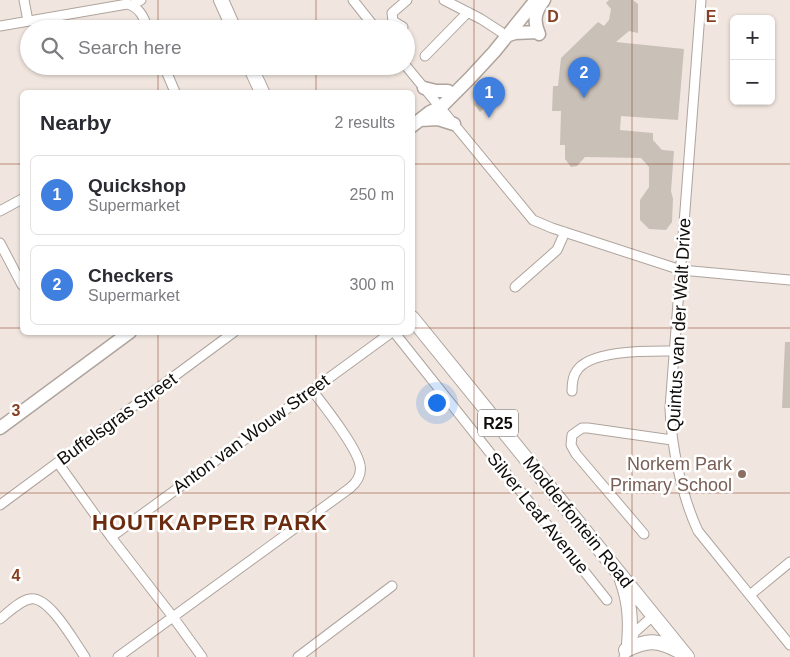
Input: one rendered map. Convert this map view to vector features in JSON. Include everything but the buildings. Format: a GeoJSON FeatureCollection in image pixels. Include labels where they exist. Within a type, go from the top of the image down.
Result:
{"type":"FeatureCollection","features":[{"type":"Feature","properties":{"kind":"main road"},"geometry":{"type":"LineString","coordinates":[[221,0],[230,20]]}},
{"type":"Feature","properties":{"kind":"main road"},"geometry":{"type":"LineString","coordinates":[[254,75],[261,90]]}},
{"type":"Feature","properties":{"kind":"main road","name":"Modderfontein Road"},"geometry":{"type":"LineString","coordinates":[[415,322],[686,655]]}},
{"type":"Feature","properties":{"kind":"main road"},"geometry":{"type":"LineString","coordinates":[[620,573],[629,605],[626,650],[642,643],[655,641],[670,646],[686,655]]}},
{"type":"Feature","properties":{"kind":"street"},"geometry":{"type":"LineString","coordinates":[[24,0],[28,20]]}},
{"type":"Feature","properties":{"kind":"street"},"geometry":{"type":"LineString","coordinates":[[91,0],[93,10]]}},
{"type":"Feature","properties":{"kind":"street"},"geometry":{"type":"LineString","coordinates":[[34,20],[121,5],[132,5],[141,0]]}},
{"type":"Feature","properties":{"kind":"street"},"geometry":{"type":"LineString","coordinates":[[354,0],[369,20]]}},
{"type":"Feature","properties":{"kind":"street"},"geometry":{"type":"LineString","coordinates":[[392,20],[392,13],[407,0]]}},
{"type":"Feature","properties":{"kind":"street"},"geometry":{"type":"LineString","coordinates":[[504,34],[527,0]]}},
{"type":"Feature","properties":{"kind":"street"},"geometry":{"type":"LineString","coordinates":[[428,113],[452,92],[467,72],[536,0]]}},
{"type":"Feature","properties":{"kind":"street"},"geometry":{"type":"LineString","coordinates":[[451,1],[504,34],[538,33],[535,18],[544,0]]}},
{"type":"Feature","properties":{"kind":"street","name":"Quintus van der Walt Drive"},"geometry":{"type":"LineString","coordinates":[[701,0],[670,408],[672,440],[690,512],[698,531],[790,645]]}},
{"type":"Feature","properties":{"kind":"street"},"geometry":{"type":"LineString","coordinates":[[132,5],[140,11],[144,20]]}},
{"type":"Feature","properties":{"kind":"street"},"geometry":{"type":"LineString","coordinates":[[425,56],[468,12]]}},
{"type":"Feature","properties":{"kind":"street"},"geometry":{"type":"LineString","coordinates":[[0,26],[20,22]]}},
{"type":"Feature","properties":{"kind":"street"},"geometry":{"type":"LineString","coordinates":[[168,75],[174,90]]}},
{"type":"Feature","properties":{"kind":"street"},"geometry":{"type":"LineString","coordinates":[[413,75],[424,88],[428,113],[438,119],[452,122]]}},
{"type":"Feature","properties":{"kind":"street"},"geometry":{"type":"LineString","coordinates":[[424,88],[452,92]]}},
{"type":"Feature","properties":{"kind":"street"},"geometry":{"type":"LineString","coordinates":[[452,92],[452,122]]}},
{"type":"Feature","properties":{"kind":"street"},"geometry":{"type":"LineString","coordinates":[[428,113],[452,122],[529,216],[538,222],[681,270],[790,280]]}},
{"type":"Feature","properties":{"kind":"street"},"geometry":{"type":"LineString","coordinates":[[0,211],[20,200]]}},
{"type":"Feature","properties":{"kind":"street"},"geometry":{"type":"LineString","coordinates":[[515,287],[557,250],[565,232]]}},
{"type":"Feature","properties":{"kind":"street"},"geometry":{"type":"LineString","coordinates":[[0,242],[20,281]]}},
{"type":"Feature","properties":{"kind":"street"},"geometry":{"type":"LineString","coordinates":[[0,428],[126,335]]}},
{"type":"Feature","properties":{"kind":"street","name":"Buffelsgras Street"},"geometry":{"type":"LineString","coordinates":[[0,505],[230,335]]}},
{"type":"Feature","properties":{"kind":"street","name":"Anton van Wouw Street"},"geometry":{"type":"LineString","coordinates":[[111,537],[389,335]]}},
{"type":"Feature","properties":{"kind":"street","name":"Silver Leaf Avenue"},"geometry":{"type":"LineString","coordinates":[[395,335],[607,600]]}},
{"type":"Feature","properties":{"kind":"street"},"geometry":{"type":"LineString","coordinates":[[572,391],[576,371],[591,360],[634,351],[675,351]]}},
{"type":"Feature","properties":{"kind":"street"},"geometry":{"type":"LineString","coordinates":[[118,657],[350,488],[357,480],[360,470],[356,452],[312,390]]}},
{"type":"Feature","properties":{"kind":"street"},"geometry":{"type":"LineString","coordinates":[[644,534],[576,454],[571,445],[572,435],[582,428],[588,428],[672,440]]}},
{"type":"Feature","properties":{"kind":"street"},"geometry":{"type":"LineString","coordinates":[[58,463],[111,537],[202,657]]}},
{"type":"Feature","properties":{"kind":"street"},"geometry":{"type":"LineString","coordinates":[[750,595],[790,562]]}},
{"type":"Feature","properties":{"kind":"street"},"geometry":{"type":"LineString","coordinates":[[298,657],[392,586]]}},
{"type":"Feature","properties":{"kind":"street"},"geometry":{"type":"LineString","coordinates":[[0,619],[23,602],[38,599],[49,606],[85,657]]}},
{"type":"Feature","properties":{"kind":"street"},"geometry":{"type":"LineString","coordinates":[[626,650],[640,625],[654,615]]}},
{"type":"Feature","properties":{"kind":"place","name":"Checkers"},"geometry":{"type":"Point","coordinates":[584,98]}},
{"type":"Feature","properties":{"kind":"place","name":"Quickshop"},"geometry":{"type":"Point","coordinates":[489,118]}},
{"type":"Feature","properties":{"kind":"place","name":"Norkem Park Primary School"},"geometry":{"type":"Point","coordinates":[742,474]}},
{"type":"Feature","properties":{"kind":"district","name":"HOUTKAPPER PARK"},"geometry":{"type":"Point","coordinates":[210,522]}}]}
